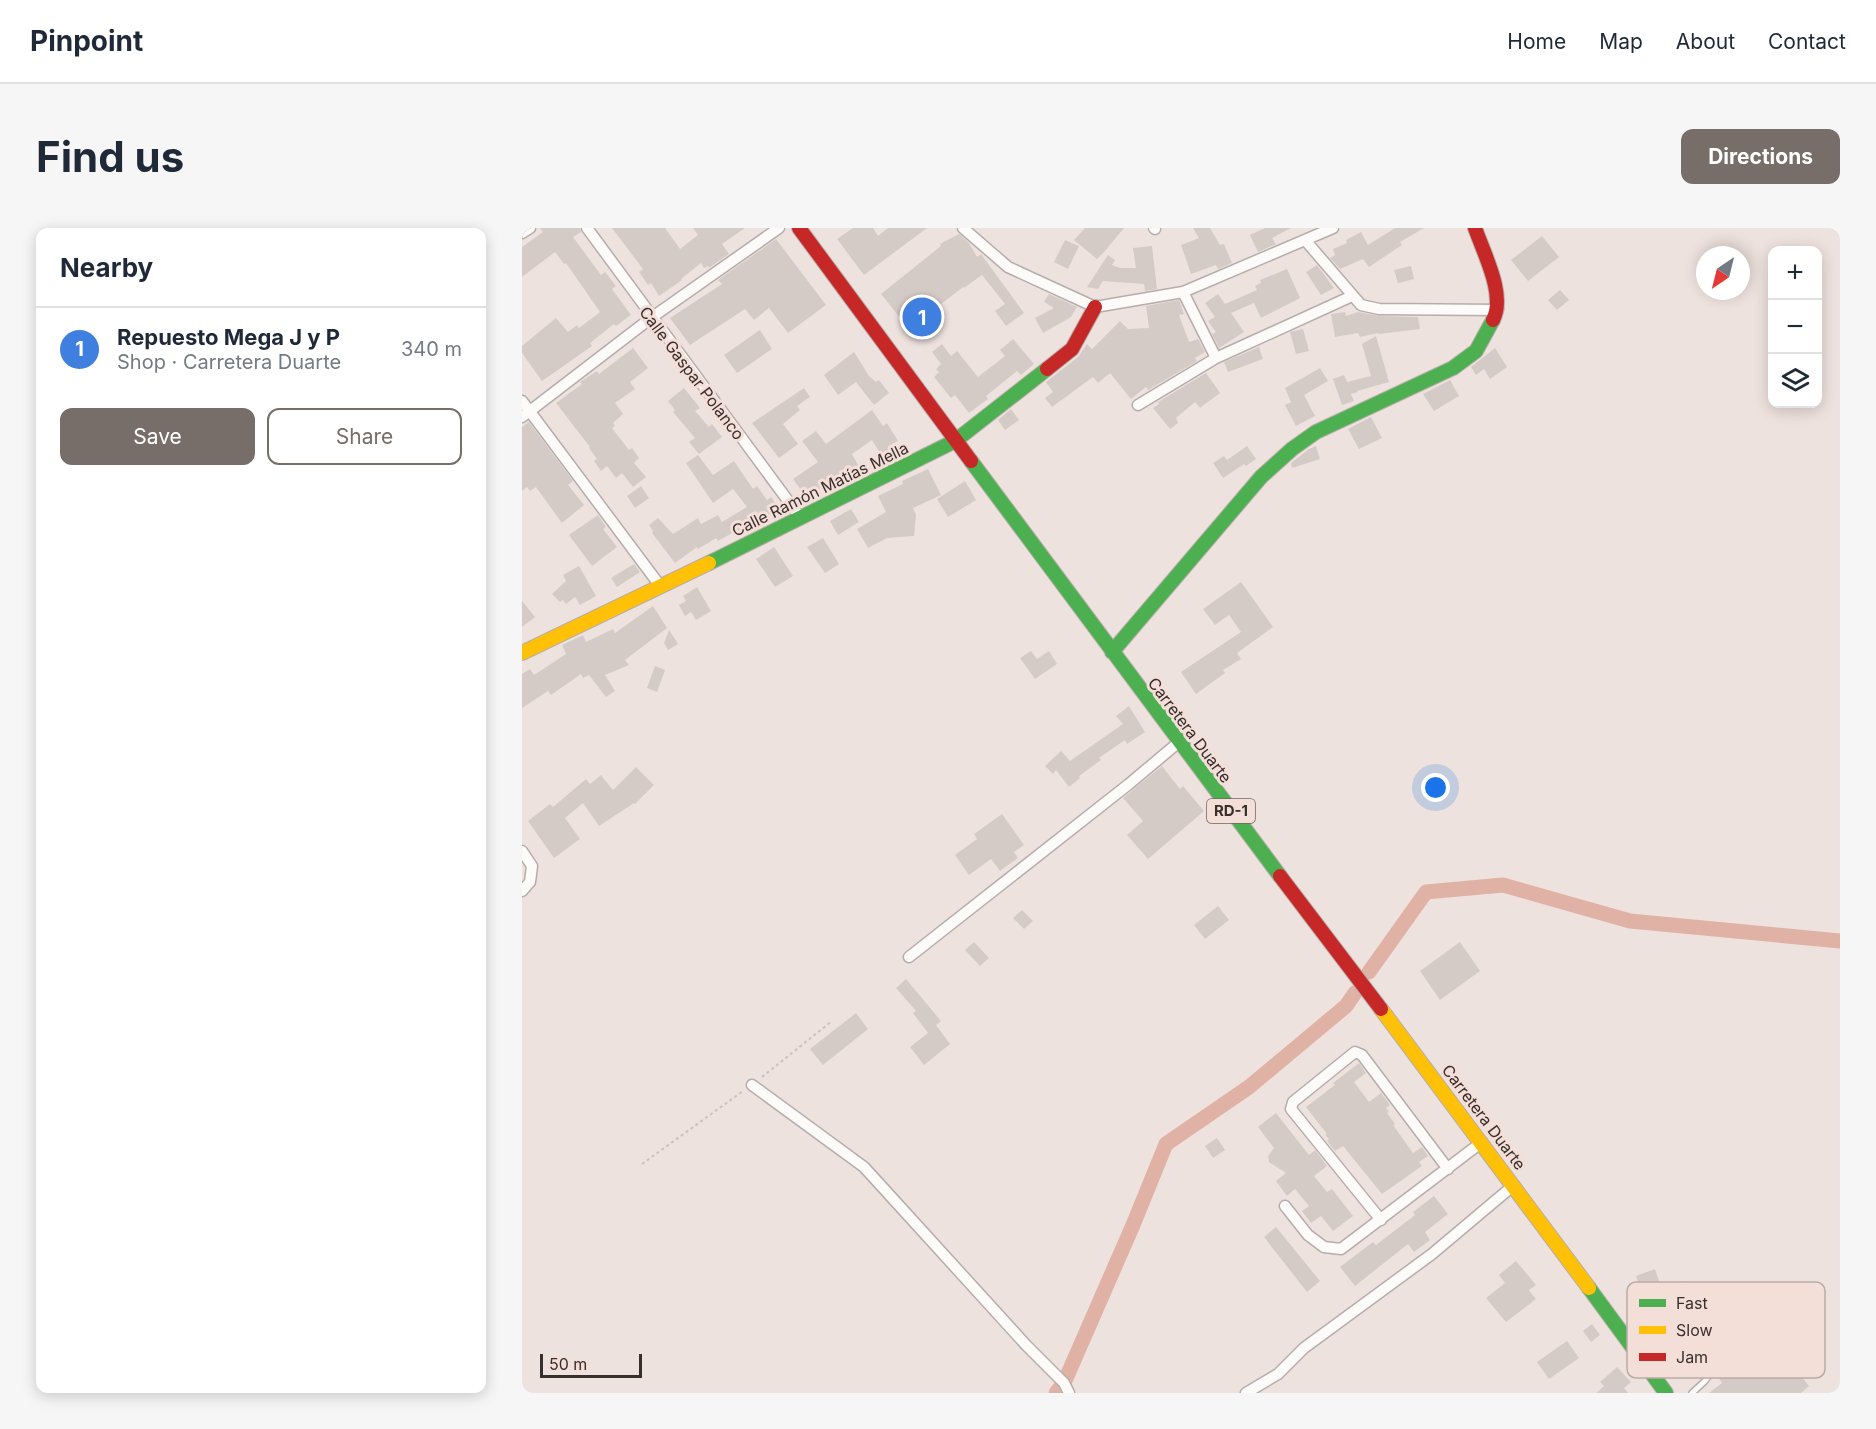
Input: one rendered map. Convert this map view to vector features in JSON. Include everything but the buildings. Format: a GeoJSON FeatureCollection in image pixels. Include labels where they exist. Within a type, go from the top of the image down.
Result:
{"type":"FeatureCollection","features":[{"type":"Feature","properties":{"kind":"main road","name":"Carretera Duarte"},"geometry":{"type":"LineString","coordinates":[[799,228],[1179,742],[1514,1185],[1627,1340]]}},
{"type":"Feature","properties":{"kind":"main road"},"geometry":{"type":"LineString","coordinates":[[1112,652],[1261,477],[1292,449],[1316,432],[1453,368],[1476,351],[1498,310],[1497,291],[1475,228]]}},
{"type":"Feature","properties":{"kind":"main road","name":"Calle Ramón Matías Mella"},"geometry":{"type":"LineString","coordinates":[[522,653],[662,587],[955,441],[1072,349],[1095,307]]}},
{"type":"Feature","properties":{"kind":"main road","name":"Carretera Duarte"},"geometry":{"type":"LineString","coordinates":[[1655,1378],[1666,1393]]}},
{"type":"Feature","properties":{"kind":"street"},"geometry":{"type":"LineString","coordinates":[[522,233],[530,228]]}},
{"type":"Feature","properties":{"kind":"street","name":"Calle Gaspar Polanco"},"geometry":{"type":"LineString","coordinates":[[586,228],[800,517]]}},
{"type":"Feature","properties":{"kind":"street"},"geometry":{"type":"LineString","coordinates":[[526,415],[651,318],[779,228]]}},
{"type":"Feature","properties":{"kind":"street"},"geometry":{"type":"LineString","coordinates":[[963,228],[1008,267],[1095,307],[1183,292],[1332,228]]}},
{"type":"Feature","properties":{"kind":"street"},"geometry":{"type":"LineString","coordinates":[[1305,240],[1361,305],[1379,309],[1498,310]]}},
{"type":"Feature","properties":{"kind":"street"},"geometry":{"type":"LineString","coordinates":[[1183,292],[1216,357]]}},
{"type":"Feature","properties":{"kind":"street"},"geometry":{"type":"LineString","coordinates":[[1138,405],[1216,357],[1352,296]]}},
{"type":"Feature","properties":{"kind":"street"},"geometry":{"type":"LineString","coordinates":[[522,401],[526,415],[662,587]]}},
{"type":"Feature","properties":{"kind":"street"},"geometry":{"type":"LineString","coordinates":[[909,957],[1179,742]]}},
{"type":"Feature","properties":{"kind":"street"},"geometry":{"type":"LineString","coordinates":[[522,851],[532,866],[530,882],[522,891]]}},
{"type":"Feature","properties":{"kind":"street"},"geometry":{"type":"LineString","coordinates":[[1381,1220],[1291,1109],[1293,1102],[1355,1052],[1362,1056],[1448,1169]]}},
{"type":"Feature","properties":{"kind":"street"},"geometry":{"type":"LineString","coordinates":[[752,1085],[864,1167],[1018,1336],[1064,1383],[1069,1393]]}},
{"type":"Feature","properties":{"kind":"street"},"geometry":{"type":"LineString","coordinates":[[1285,1206],[1308,1235],[1324,1247],[1341,1249],[1482,1143]]}},
{"type":"Feature","properties":{"kind":"street"},"geometry":{"type":"LineString","coordinates":[[1246,1393],[1278,1374],[1304,1348],[1432,1254],[1514,1185]]}},
{"type":"Feature","properties":{"kind":"lane"},"geometry":{"type":"LineString","coordinates":[[1692,1393],[1707,1378]]}},
{"type":"Feature","properties":{"kind":"path"},"geometry":{"type":"LineString","coordinates":[[642,1164],[752,1085],[832,1021]]}},
{"type":"Feature","properties":{"kind":"waterway"},"geometry":{"type":"LineString","coordinates":[[1369,972],[1426,892],[1503,885],[1630,921],[1840,941]]}},
{"type":"Feature","properties":{"kind":"waterway"},"geometry":{"type":"LineString","coordinates":[[1056,1393],[1064,1383],[1166,1144],[1249,1087],[1346,1006],[1355,993]]}},
{"type":"Feature","properties":{"kind":"traffic: fast"},"geometry":{"type":"LineString","coordinates":[[1112,652],[1261,477],[1292,449],[1316,432],[1453,368],[1476,351],[1493,320]]}},
{"type":"Feature","properties":{"kind":"traffic: fast"},"geometry":{"type":"LineString","coordinates":[[709,563],[955,441],[1047,369]]}},
{"type":"Feature","properties":{"kind":"traffic: fast"},"geometry":{"type":"LineString","coordinates":[[971,461],[1280,876]]}},
{"type":"Feature","properties":{"kind":"traffic: fast"},"geometry":{"type":"LineString","coordinates":[[1589,1288],[1627,1340]]}},
{"type":"Feature","properties":{"kind":"traffic: fast"},"geometry":{"type":"LineString","coordinates":[[1655,1378],[1666,1393]]}},
{"type":"Feature","properties":{"kind":"traffic: slow"},"geometry":{"type":"LineString","coordinates":[[522,653],[709,563]]}},
{"type":"Feature","properties":{"kind":"traffic: slow"},"geometry":{"type":"LineString","coordinates":[[1381,1009],[1589,1288]]}},
{"type":"Feature","properties":{"kind":"traffic: jam"},"geometry":{"type":"LineString","coordinates":[[799,228],[971,461]]}},
{"type":"Feature","properties":{"kind":"traffic: jam"},"geometry":{"type":"LineString","coordinates":[[1475,228],[1495,287],[1497,299],[1493,320]]}},
{"type":"Feature","properties":{"kind":"traffic: jam"},"geometry":{"type":"LineString","coordinates":[[1047,369],[1072,349],[1095,307]]}},
{"type":"Feature","properties":{"kind":"traffic: jam"},"geometry":{"type":"LineString","coordinates":[[1280,876],[1381,1009]]}},
{"type":"Feature","properties":{"kind":"place","name":"Repuesto Mega J y P"},"geometry":{"type":"Point","coordinates":[922,317]}}]}
